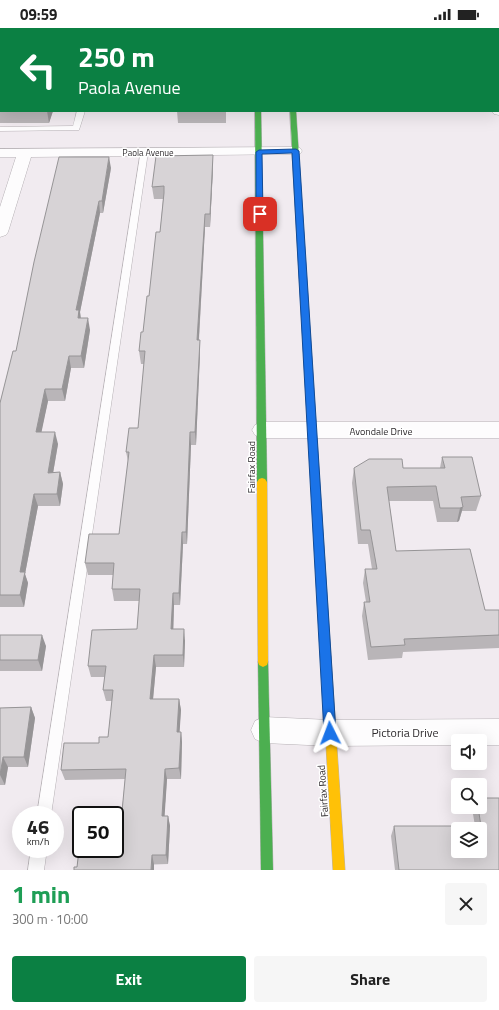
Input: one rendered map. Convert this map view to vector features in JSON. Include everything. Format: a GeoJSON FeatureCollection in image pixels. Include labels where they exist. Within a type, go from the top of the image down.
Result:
{"type":"FeatureCollection","features":[{"type":"Feature","properties":{"kind":"main road","name":"Fairfax Road"},"geometry":{"type":"LineString","coordinates":[[258,112],[264,730],[267,870]]}},
{"type":"Feature","properties":{"kind":"main road","name":"Fairfax Road"},"geometry":{"type":"LineString","coordinates":[[293,112],[339,870]]}},
{"type":"Feature","properties":{"kind":"street","name":"Paola Avenue"},"geometry":{"type":"LineString","coordinates":[[0,153],[296,151]]}},
{"type":"Feature","properties":{"kind":"street"},"geometry":{"type":"LineString","coordinates":[[0,232],[25,153]]}},
{"type":"Feature","properties":{"kind":"street","name":"Avondale Drive"},"geometry":{"type":"LineString","coordinates":[[262,430],[499,430]]}},
{"type":"Feature","properties":{"kind":"street","name":"Pictoria Drive"},"geometry":{"type":"LineString","coordinates":[[264,730],[330,733],[499,732]]}},
{"type":"Feature","properties":{"kind":"lane"},"geometry":{"type":"LineString","coordinates":[[0,129],[76,128],[81,112]]}},
{"type":"Feature","properties":{"kind":"lane"},"geometry":{"type":"LineString","coordinates":[[45,806],[144,152]]}},
{"type":"Feature","properties":{"kind":"lane"},"geometry":{"type":"LineString","coordinates":[[36,870],[38,858]]}},
{"type":"Feature","properties":{"kind":"building"},"geometry":{"type":"Polygon","coordinates":[[[213,155],[210,214],[205,214],[197,340],[200,340],[195,432],[190,432],[186,532],[182,532],[179,593],[173,593],[171,629],[184,629],[183,655],[154,655],[150,699],[179,699],[177,732],[181,732],[179,768],[165,769],[162,816],[168,816],[166,855],[152,855],[151,870],[74,870],[74,867],[77,867],[78,858],[124,858],[124,806],[123,806],[126,769],[61,770],[64,743],[99,743],[99,737],[108,737],[113,690],[103,690],[106,666],[88,666],[92,630],[137,629],[140,589],[112,589],[114,563],[85,563],[89,534],[119,534],[129,452],[126,452],[129,428],[138,428],[145,351],[139,351],[141,332],[143,332],[147,296],[149,296],[156,232],[160,232],[164,193],[164,186],[152,187],[156,156],[213,155]]]}},
{"type":"Feature","properties":{"kind":"building"},"geometry":{"type":"Polygon","coordinates":[[[59,157],[109,157],[102,201],[99,201],[76,310],[79,310],[78,318],[88,318],[81,356],[69,356],[62,389],[45,389],[36,432],[55,432],[48,473],[60,472],[57,494],[34,494],[20,572],[25,572],[20,595],[0,595],[0,403],[13,351],[16,351],[34,262],[59,157]]]}},
{"type":"Feature","properties":{"kind":"building"},"geometry":{"type":"Polygon","coordinates":[[[442,457],[472,457],[481,496],[461,497],[463,507],[460,508],[440,508],[436,486],[387,487],[396,551],[470,549],[485,610],[499,610],[499,635],[404,639],[405,645],[371,647],[364,602],[370,602],[365,569],[377,569],[370,530],[361,530],[354,468],[369,459],[402,459],[403,468],[445,468],[442,457]]]}},
{"type":"Feature","properties":{"kind":"building"},"geometry":{"type":"Polygon","coordinates":[[[0,635],[42,635],[38,660],[0,660],[0,635]]]}},
{"type":"Feature","properties":{"kind":"building"},"geometry":{"type":"Polygon","coordinates":[[[31,707],[24,757],[3,757],[0,775],[0,708],[31,707]]]}},
{"type":"Feature","properties":{"kind":"building"},"geometry":{"type":"Polygon","coordinates":[[[487,798],[499,798],[499,870],[399,870],[394,826],[451,826],[451,858],[487,858],[487,822],[480,822],[479,814],[487,814],[487,798]]]}},
{"type":"Feature","properties":{"kind":"traffic: fast"},"geometry":{"type":"LineString","coordinates":[[258,112],[262,482]]}},
{"type":"Feature","properties":{"kind":"traffic: fast"},"geometry":{"type":"LineString","coordinates":[[293,112],[326,657]]}},
{"type":"Feature","properties":{"kind":"traffic: fast"},"geometry":{"type":"LineString","coordinates":[[263,662],[267,870]]}},
{"type":"Feature","properties":{"kind":"traffic: slow"},"geometry":{"type":"LineString","coordinates":[[262,482],[263,662]]}},
{"type":"Feature","properties":{"kind":"traffic: slow"},"geometry":{"type":"LineString","coordinates":[[326,657],[339,870]]}},
{"type":"Feature","properties":{"kind":"route"},"geometry":{"type":"LineString","coordinates":[[260,214],[259,152],[296,151],[330,733]]}}]}
